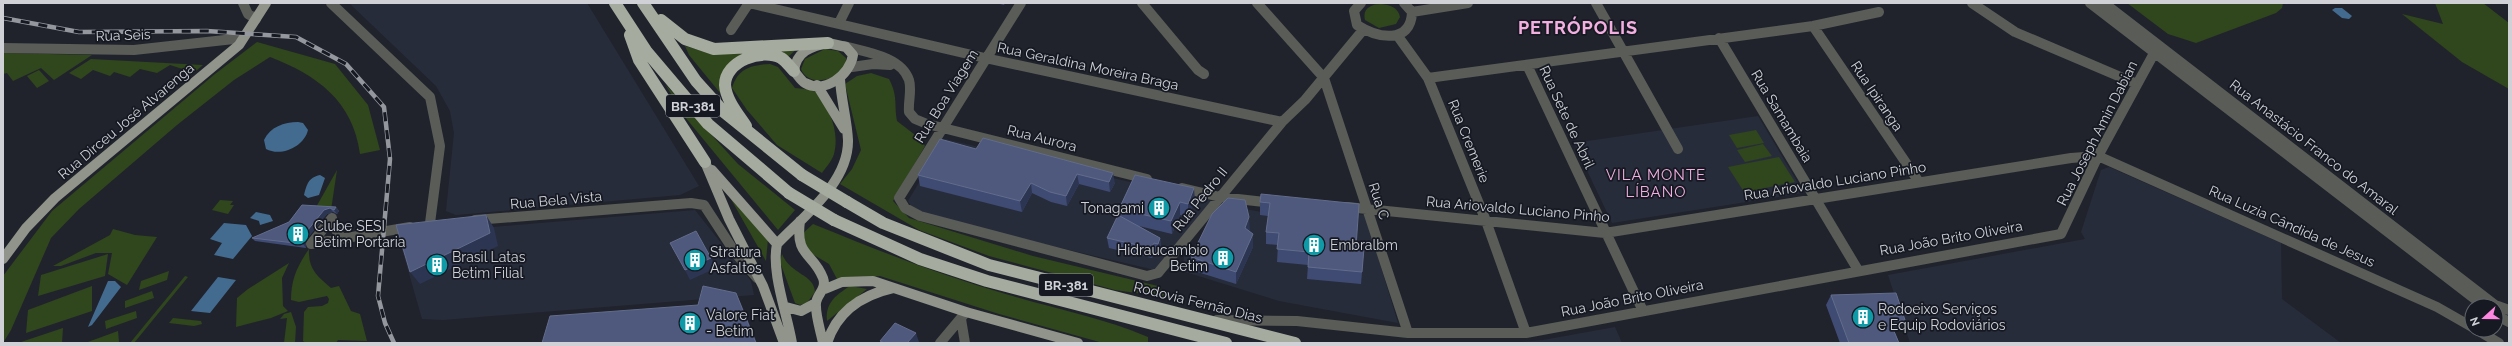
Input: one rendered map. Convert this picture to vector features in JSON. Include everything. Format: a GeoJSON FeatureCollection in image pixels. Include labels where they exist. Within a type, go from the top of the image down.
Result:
{"type":"FeatureCollection","features":[{"type":"Feature","properties":{"kind":"highway"},"geometry":{"type":"LineString","coordinates":[[643,3],[679,38],[697,46],[714,48],[828,43]]}},
{"type":"Feature","properties":{"kind":"highway","name":"Rodovia Fernão Dias"},"geometry":{"type":"LineString","coordinates":[[643,3],[696,81],[724,112],[802,176],[883,224],[989,265],[1295,343]]}},
{"type":"Feature","properties":{"kind":"highway"},"geometry":{"type":"LineString","coordinates":[[618,7],[639,60],[705,162]]}},
{"type":"Feature","properties":{"kind":"highway","name":"BR-381"},"geometry":{"type":"LineString","coordinates":[[618,7],[647,52],[708,124],[788,193],[834,220],[920,259],[987,281],[1226,343]]}},
{"type":"Feature","properties":{"kind":"highway","name":"BR-381"},"geometry":{"type":"LineString","coordinates":[[754,138],[732,106],[726,89],[726,78],[739,63],[761,55],[772,55],[782,58],[794,71]]}},
{"type":"Feature","properties":{"kind":"main road","name":"Rua Dirceu José Alvarenga"},"geometry":{"type":"LineString","coordinates":[[3,259],[26,228],[55,198],[239,45],[266,3]]}},
{"type":"Feature","properties":{"kind":"main road"},"geometry":{"type":"LineString","coordinates":[[828,43],[844,46],[853,55],[852,67],[840,79],[818,85],[802,81],[794,71],[796,58],[810,47],[828,43]]}},
{"type":"Feature","properties":{"kind":"main road"},"geometry":{"type":"LineString","coordinates":[[792,343],[786,308],[775,267],[777,244],[800,220],[838,174],[846,158],[846,135],[840,79]]}},
{"type":"Feature","properties":{"kind":"main road"},"geometry":{"type":"LineString","coordinates":[[818,85],[840,119],[846,135]]}},
{"type":"Feature","properties":{"kind":"main road"},"geometry":{"type":"LineString","coordinates":[[705,162],[777,244]]}},
{"type":"Feature","properties":{"kind":"main road"},"geometry":{"type":"LineString","coordinates":[[705,162],[729,219],[763,286],[784,343]]}},
{"type":"Feature","properties":{"kind":"main road"},"geometry":{"type":"LineString","coordinates":[[786,308],[793,311],[802,311],[816,303],[825,289],[825,282],[822,273],[804,255],[798,244],[797,232],[800,220]]}},
{"type":"Feature","properties":{"kind":"main road"},"geometry":{"type":"LineString","coordinates":[[825,289],[842,282],[855,280],[873,281],[897,288],[964,316],[1078,343]]}},
{"type":"Feature","properties":{"kind":"main road"},"geometry":{"type":"LineString","coordinates":[[827,343],[831,330],[847,309],[870,294],[897,288]]}},
{"type":"Feature","properties":{"kind":"main road"},"geometry":{"type":"LineString","coordinates":[[816,303],[823,343]]}},
{"type":"Feature","properties":{"kind":"street"},"geometry":{"type":"LineString","coordinates":[[243,3],[248,14],[256,19]]}},
{"type":"Feature","properties":{"kind":"street"},"geometry":{"type":"LineString","coordinates":[[331,3],[430,98],[440,146],[430,223]]}},
{"type":"Feature","properties":{"kind":"street"},"geometry":{"type":"LineString","coordinates":[[731,30],[749,3]]}},
{"type":"Feature","properties":{"kind":"street","name":"Rua Geraldina Moreira Braga"},"geometry":{"type":"LineString","coordinates":[[749,3],[985,58],[1282,122]]}},
{"type":"Feature","properties":{"kind":"street"},"geometry":{"type":"LineString","coordinates":[[839,23],[849,3]]}},
{"type":"Feature","properties":{"kind":"street","name":"Rua Boa Viagem"},"geometry":{"type":"LineString","coordinates":[[901,205],[899,198],[941,127],[1021,3]]}},
{"type":"Feature","properties":{"kind":"street"},"geometry":{"type":"LineString","coordinates":[[1142,3],[1198,70],[1204,74]]}},
{"type":"Feature","properties":{"kind":"street"},"geometry":{"type":"LineString","coordinates":[[1257,3],[1324,78]]}},
{"type":"Feature","properties":{"kind":"street"},"geometry":{"type":"LineString","coordinates":[[1361,3],[1354,11],[1354,18],[1363,30],[1379,36],[1397,35],[1411,26],[1412,12],[1404,3]]}},
{"type":"Feature","properties":{"kind":"street"},"geometry":{"type":"LineString","coordinates":[[1412,12],[1468,3]]}},
{"type":"Feature","properties":{"kind":"street"},"geometry":{"type":"LineString","coordinates":[[1596,3],[1678,149]]}},
{"type":"Feature","properties":{"kind":"street"},"geometry":{"type":"LineString","coordinates":[[1973,3],[2015,32],[2137,84]]}},
{"type":"Feature","properties":{"kind":"street","name":"Rua Anastácio Franco do Amaral"},"geometry":{"type":"LineString","coordinates":[[2090,3],[2156,49],[2494,305],[2509,310]]}},
{"type":"Feature","properties":{"kind":"street","name":"Rua Anastácio Franco do Amaral"},"geometry":{"type":"LineString","coordinates":[[2104,3],[2156,49],[2474,298]]}},
{"type":"Feature","properties":{"kind":"street"},"geometry":{"type":"LineString","coordinates":[[1428,78],[1813,26],[1879,12]]}},
{"type":"Feature","properties":{"kind":"street","name":"Rua Ipiranga"},"geometry":{"type":"LineString","coordinates":[[1813,26],[1919,182]]}},
{"type":"Feature","properties":{"kind":"street","name":"Rua Pedro II"},"geometry":{"type":"LineString","coordinates":[[901,205],[908,211],[938,221],[1148,276],[1158,274],[1282,122],[1324,78],[1363,30]]}},
{"type":"Feature","properties":{"kind":"street","name":"Rua Cremerie"},"geometry":{"type":"LineString","coordinates":[[1397,35],[1428,78],[1486,221],[1526,333]]}},
{"type":"Feature","properties":{"kind":"street","name":"Rua Seis"},"geometry":{"type":"LineString","coordinates":[[3,48],[134,50],[244,38]]}},
{"type":"Feature","properties":{"kind":"street","name":"Rua Samambaia"},"geometry":{"type":"LineString","coordinates":[[1719,38],[1858,270]]}},
{"type":"Feature","properties":{"kind":"street"},"geometry":{"type":"LineString","coordinates":[[844,46],[875,55],[899,66]]}},
{"type":"Feature","properties":{"kind":"street","name":"Rua Joseph Amin Dabian"},"geometry":{"type":"LineString","coordinates":[[2061,234],[2098,156],[2156,49]]}},
{"type":"Feature","properties":{"kind":"street"},"geometry":{"type":"LineString","coordinates":[[852,67],[873,64],[899,66]]}},
{"type":"Feature","properties":{"kind":"street","name":"Rua Sete de Abril"},"geometry":{"type":"LineString","coordinates":[[1527,65],[1643,311]]}},
{"type":"Feature","properties":{"kind":"street","name":"Rua Aurora"},"geometry":{"type":"LineString","coordinates":[[899,66],[906,73],[909,83],[909,112],[915,119],[941,127],[1158,182]]}},
{"type":"Feature","properties":{"kind":"street","name":"Rua C"},"geometry":{"type":"LineString","coordinates":[[1324,78],[1408,333]]}},
{"type":"Feature","properties":{"kind":"street","name":"Rua Ariovaldo Luciano Pinho"},"geometry":{"type":"LineString","coordinates":[[1336,207],[1605,233],[1814,198],[2071,158],[2098,156]]}},
{"type":"Feature","properties":{"kind":"street","name":"Rua Luzia Cândida de Jesus"},"geometry":{"type":"LineString","coordinates":[[2098,156],[2437,307],[2464,322]]}},
{"type":"Feature","properties":{"kind":"street"},"geometry":{"type":"LineString","coordinates":[[1173,185],[1220,197],[1282,203]]}},
{"type":"Feature","properties":{"kind":"street","name":"Rua Bela Vista"},"geometry":{"type":"LineString","coordinates":[[466,221],[691,203],[704,205],[736,254],[763,286]]}},
{"type":"Feature","properties":{"kind":"street"},"geometry":{"type":"LineString","coordinates":[[342,239],[334,227],[332,218],[311,244],[342,239],[430,223],[443,222]]}},
{"type":"Feature","properties":{"kind":"street","name":"Rua João Brito Oliveira"},"geometry":{"type":"LineString","coordinates":[[1205,320],[1297,321],[1408,333],[1526,333],[1858,270],[2061,234]]}},
{"type":"Feature","properties":{"kind":"street"},"geometry":{"type":"LineString","coordinates":[[940,343],[964,316]]}},
{"type":"Feature","properties":{"kind":"street"},"geometry":{"type":"LineString","coordinates":[[964,316],[965,343]]}},
{"type":"Feature","properties":{"kind":"shaded area"},"geometry":{"type":"Polygon","coordinates":[[[349,3],[587,3],[699,186],[680,195],[456,215],[446,211],[454,133],[450,111],[436,86],[349,3]]]}},
{"type":"Feature","properties":{"kind":"shaded area"},"geometry":{"type":"Polygon","coordinates":[[[1758,116],[1804,193],[1612,223],[1574,143],[1758,116]]]}},
{"type":"Feature","properties":{"kind":"shaded area"},"geometry":{"type":"Polygon","coordinates":[[[945,139],[1216,202],[1155,270],[915,214],[908,201],[945,139]]]}},
{"type":"Feature","properties":{"kind":"shaded area"},"geometry":{"type":"Polygon","coordinates":[[[2109,167],[2281,243],[2282,299],[2341,343],[1910,343],[1888,275],[2085,239],[2081,232],[2101,170],[2109,167]]]}},
{"type":"Feature","properties":{"kind":"shaded area"},"geometry":{"type":"Polygon","coordinates":[[[1262,205],[1365,215],[1398,323],[1279,301],[1182,271],[1184,257],[1228,206],[1262,212],[1262,205]]]}},
{"type":"Feature","properties":{"kind":"shaded area","name":"Stratura Asfaltos"},"geometry":{"type":"Polygon","coordinates":[[[695,210],[751,281],[754,295],[443,320],[422,319],[398,235],[695,210]]]}},
{"type":"Feature","properties":{"kind":"shaded area"},"geometry":{"type":"Polygon","coordinates":[[[1615,327],[1622,343],[1511,343],[1543,340],[1615,327]]]}},
{"type":"Feature","properties":{"kind":"green space"},"geometry":{"type":"Polygon","coordinates":[[[2127,3],[2283,3],[2282,8],[2276,13],[2196,43],[2168,34],[2127,3]]]}},
{"type":"Feature","properties":{"kind":"green space"},"geometry":{"type":"Polygon","coordinates":[[[2435,3],[2483,3],[2509,23],[2509,89],[2462,62],[2402,14],[2443,24],[2435,3]]]}},
{"type":"Feature","properties":{"kind":"green space"},"geometry":{"type":"Polygon","coordinates":[[[1381,4],[1390,6],[1397,11],[1400,17],[1396,24],[1379,28],[1365,20],[1365,12],[1368,8],[1381,4]]]}},
{"type":"Feature","properties":{"kind":"green space"},"geometry":{"type":"Polygon","coordinates":[[[257,42],[335,64],[368,105],[380,150],[360,154],[356,135],[350,119],[330,92],[303,72],[270,57],[234,80],[177,125],[79,209],[51,238],[11,330],[3,343],[3,276],[52,211],[215,74],[257,42]]]}},
{"type":"Feature","properties":{"kind":"green space"},"geometry":{"type":"Polygon","coordinates":[[[801,45],[789,56],[768,52],[736,62],[721,94],[689,55],[685,46],[703,51],[801,45]]]}},
{"type":"Feature","properties":{"kind":"green space"},"geometry":{"type":"Polygon","coordinates":[[[825,49],[838,51],[846,58],[845,65],[841,72],[827,79],[819,80],[812,79],[805,75],[801,69],[805,59],[825,49]]]}},
{"type":"Feature","properties":{"kind":"green space"},"geometry":{"type":"Polygon","coordinates":[[[3,53],[92,55],[54,80],[41,68],[13,81],[7,73],[3,74],[3,53]]]}},
{"type":"Feature","properties":{"kind":"green space"},"geometry":{"type":"Polygon","coordinates":[[[91,59],[203,65],[190,76],[185,74],[189,71],[170,65],[157,73],[140,69],[130,77],[114,72],[110,76],[93,70],[81,79],[69,73],[91,59]]]}},
{"type":"Feature","properties":{"kind":"green space"},"geometry":{"type":"Polygon","coordinates":[[[770,64],[778,67],[795,88],[815,90],[829,112],[836,137],[833,157],[822,173],[777,145],[747,110],[732,88],[738,76],[746,69],[757,65],[770,64]]]}},
{"type":"Feature","properties":{"kind":"green space"},"geometry":{"type":"Polygon","coordinates":[[[39,70],[49,81],[37,88],[27,76],[39,70]]]}},
{"type":"Feature","properties":{"kind":"green space"},"geometry":{"type":"Polygon","coordinates":[[[871,73],[889,79],[895,95],[897,121],[919,138],[925,146],[893,201],[909,218],[1033,256],[1158,286],[1171,298],[1115,290],[989,256],[919,230],[840,184],[852,169],[861,150],[845,84],[857,76],[871,73]]]}},
{"type":"Feature","properties":{"kind":"green space"},"geometry":{"type":"Polygon","coordinates":[[[665,84],[738,164],[795,210],[778,230],[685,117],[665,84]]]}},
{"type":"Feature","properties":{"kind":"green space"},"geometry":{"type":"Polygon","coordinates":[[[1756,130],[1764,143],[1737,148],[1729,135],[1756,130]]]}},
{"type":"Feature","properties":{"kind":"green space"},"geometry":{"type":"Polygon","coordinates":[[[1763,144],[1772,156],[1745,162],[1737,150],[1763,144]]]}},
{"type":"Feature","properties":{"kind":"green space"},"geometry":{"type":"Polygon","coordinates":[[[1779,157],[1795,182],[1744,192],[1728,167],[1779,157]]]}},
{"type":"Feature","properties":{"kind":"green space"},"geometry":{"type":"Polygon","coordinates":[[[337,170],[331,210],[315,209],[337,170]]]}},
{"type":"Feature","properties":{"kind":"green space"},"geometry":{"type":"Polygon","coordinates":[[[728,194],[768,239],[766,261],[728,194]]]}},
{"type":"Feature","properties":{"kind":"green space"},"geometry":{"type":"Polygon","coordinates":[[[220,200],[233,201],[230,205],[234,205],[228,214],[212,210],[220,200]]]}},
{"type":"Feature","properties":{"kind":"green space"},"geometry":{"type":"Polygon","coordinates":[[[813,224],[885,253],[959,280],[1131,330],[1148,337],[1148,343],[1103,343],[999,314],[880,276],[837,279],[829,264],[809,252],[800,236],[813,224]]]}},
{"type":"Feature","properties":{"kind":"green space"},"geometry":{"type":"Polygon","coordinates":[[[113,229],[135,235],[157,237],[127,285],[108,274],[112,253],[96,253],[61,266],[53,266],[110,235],[113,229]]]}},
{"type":"Feature","properties":{"kind":"green space"},"geometry":{"type":"Polygon","coordinates":[[[309,249],[310,262],[314,272],[331,288],[339,286],[351,311],[360,314],[367,341],[338,340],[336,343],[306,343],[303,341],[304,312],[308,307],[322,306],[328,303],[329,299],[327,296],[299,302],[291,300],[292,286],[296,273],[301,261],[309,249]]]}},
{"type":"Feature","properties":{"kind":"green space"},"geometry":{"type":"Polygon","coordinates":[[[108,254],[105,276],[38,296],[41,275],[108,254]]]}},
{"type":"Feature","properties":{"kind":"green space"},"geometry":{"type":"Polygon","coordinates":[[[782,254],[786,261],[796,271],[811,281],[814,286],[815,292],[807,303],[800,305],[795,303],[780,262],[782,254]]]}},
{"type":"Feature","properties":{"kind":"green space"},"geometry":{"type":"Polygon","coordinates":[[[289,263],[282,278],[283,306],[288,311],[271,318],[236,327],[237,298],[248,289],[289,263]]]}},
{"type":"Feature","properties":{"kind":"green space"},"geometry":{"type":"Polygon","coordinates":[[[169,271],[167,280],[139,290],[141,281],[169,271]]]}},
{"type":"Feature","properties":{"kind":"green space"},"geometry":{"type":"Polygon","coordinates":[[[185,276],[188,277],[134,343],[130,343],[185,276]]]}},
{"type":"Feature","properties":{"kind":"green space"},"geometry":{"type":"Polygon","coordinates":[[[92,286],[92,311],[26,333],[28,310],[92,286]]]}},
{"type":"Feature","properties":{"kind":"green space"},"geometry":{"type":"Polygon","coordinates":[[[850,286],[867,289],[827,321],[828,309],[832,300],[850,286]]]}},
{"type":"Feature","properties":{"kind":"green space"},"geometry":{"type":"Polygon","coordinates":[[[152,291],[154,298],[125,308],[125,301],[152,291]]]}},
{"type":"Feature","properties":{"kind":"green space"},"geometry":{"type":"Polygon","coordinates":[[[136,311],[137,318],[106,329],[105,321],[136,311]]]}},
{"type":"Feature","properties":{"kind":"green space"},"geometry":{"type":"Polygon","coordinates":[[[291,312],[296,327],[295,343],[284,343],[287,318],[280,319],[284,314],[291,312]]]}},
{"type":"Feature","properties":{"kind":"green space"},"geometry":{"type":"Polygon","coordinates":[[[173,318],[201,321],[202,324],[194,326],[169,323],[173,318]]]}},
{"type":"Feature","properties":{"kind":"green space"},"geometry":{"type":"Polygon","coordinates":[[[63,328],[62,343],[18,343],[63,328]]]}},
{"type":"Feature","properties":{"kind":"green space"},"geometry":{"type":"Polygon","coordinates":[[[118,331],[119,342],[117,343],[85,343],[118,331]]]}},
{"type":"Feature","properties":{"kind":"water"},"geometry":{"type":"Polygon","coordinates":[[[2335,8],[2342,8],[2352,16],[2349,19],[2342,18],[2332,10],[2335,8]]]}},
{"type":"Feature","properties":{"kind":"water"},"geometry":{"type":"Polygon","coordinates":[[[298,122],[303,123],[308,130],[306,136],[297,146],[278,152],[266,149],[264,140],[270,132],[283,124],[298,122]]]}},
{"type":"Feature","properties":{"kind":"water"},"geometry":{"type":"Polygon","coordinates":[[[320,175],[325,178],[319,195],[308,198],[304,195],[307,185],[310,180],[320,175]]]}},
{"type":"Feature","properties":{"kind":"water"},"geometry":{"type":"Polygon","coordinates":[[[256,212],[270,215],[273,221],[260,225],[259,221],[250,218],[256,212]]]}},
{"type":"Feature","properties":{"kind":"water"},"geometry":{"type":"Polygon","coordinates":[[[224,223],[246,225],[252,236],[233,259],[214,255],[222,243],[210,239],[224,223]]]}},
{"type":"Feature","properties":{"kind":"water"},"geometry":{"type":"Polygon","coordinates":[[[218,277],[236,280],[210,313],[191,311],[218,277]]]}},
{"type":"Feature","properties":{"kind":"water"},"geometry":{"type":"Polygon","coordinates":[[[108,281],[115,281],[121,287],[92,325],[88,327],[108,281]]]}},
{"type":"Feature","properties":{"kind":"building"},"geometry":{"type":"Polygon","coordinates":[[[983,138],[1113,173],[1109,182],[1077,174],[1066,196],[1050,192],[1031,183],[1020,201],[918,175],[940,139],[976,149],[983,138]]]}},
{"type":"Feature","properties":{"kind":"building"},"geometry":{"type":"Polygon","coordinates":[[[1135,175],[1194,188],[1188,204],[1180,202],[1171,221],[1119,209],[1135,175]]]}},
{"type":"Feature","properties":{"kind":"building","name":"Embralbm"},"geometry":{"type":"Polygon","coordinates":[[[1261,194],[1359,204],[1356,247],[1364,248],[1362,272],[1308,267],[1309,252],[1277,249],[1279,233],[1266,232],[1270,203],[1260,202],[1261,194]]]}},
{"type":"Feature","properties":{"kind":"building","name":"Hidraucambio Betim"},"geometry":{"type":"Polygon","coordinates":[[[1228,198],[1245,200],[1249,217],[1245,228],[1253,234],[1236,272],[1191,257],[1212,214],[1228,198]]]}},
{"type":"Feature","properties":{"kind":"building"},"geometry":{"type":"Polygon","coordinates":[[[302,205],[336,207],[334,210],[330,208],[324,210],[303,236],[303,244],[252,238],[289,222],[302,205]]]}},
{"type":"Feature","properties":{"kind":"building"},"geometry":{"type":"Polygon","coordinates":[[[486,215],[490,233],[410,272],[396,225],[486,215]]]}},
{"type":"Feature","properties":{"kind":"building"},"geometry":{"type":"Polygon","coordinates":[[[1118,215],[1160,238],[1158,244],[1154,243],[1151,248],[1107,238],[1118,215]]]}},
{"type":"Feature","properties":{"kind":"building","name":"Stratura Asfaltos"},"geometry":{"type":"Polygon","coordinates":[[[696,231],[711,258],[685,270],[670,243],[696,231]]]}},
{"type":"Feature","properties":{"kind":"building","name":"Valore Fiat - Betim"},"geometry":{"type":"Polygon","coordinates":[[[703,286],[736,293],[756,343],[542,343],[550,316],[698,305],[703,286]]]}},
{"type":"Feature","properties":{"kind":"building","name":"Rodoeixo Serviços e Equip Rodoviários"},"geometry":{"type":"Polygon","coordinates":[[[1896,293],[1905,320],[1890,322],[1899,343],[1849,343],[1831,295],[1896,293]]]}},
{"type":"Feature","properties":{"kind":"building"},"geometry":{"type":"Polygon","coordinates":[[[895,323],[916,333],[907,343],[884,343],[880,341],[895,323]]]}},
{"type":"Feature","properties":{"kind":"railway"},"geometry":{"type":"LineString","coordinates":[[3,18],[79,32],[207,31],[296,37],[346,64],[384,107],[390,159],[378,296],[385,323],[394,343]]}},
{"type":"Feature","properties":{"kind":"place","name":"Tonagami"},"geometry":{"type":"Point","coordinates":[1159,208]}},
{"type":"Feature","properties":{"kind":"place","name":"Clube SESI Betim Portaria"},"geometry":{"type":"Point","coordinates":[298,234]}},
{"type":"Feature","properties":{"kind":"place","name":"Embralbm"},"geometry":{"type":"Point","coordinates":[1314,245]}},
{"type":"Feature","properties":{"kind":"place","name":"Hidraucambio Betim"},"geometry":{"type":"Point","coordinates":[1223,258]}},
{"type":"Feature","properties":{"kind":"place","name":"Stratura Asfaltos"},"geometry":{"type":"Point","coordinates":[695,260]}},
{"type":"Feature","properties":{"kind":"place","name":"Brasil Latas Betim Filial"},"geometry":{"type":"Point","coordinates":[437,265]}},
{"type":"Feature","properties":{"kind":"place","name":"Rodoeixo Serviços e Equip Rodoviários"},"geometry":{"type":"Point","coordinates":[1863,317]}},
{"type":"Feature","properties":{"kind":"place","name":"Valore Fiat - Betim"},"geometry":{"type":"Point","coordinates":[690,323]}},
{"type":"Feature","properties":{"kind":"district","name":"PETRÓPOLIS"},"geometry":{"type":"Point","coordinates":[1578,28]}},
{"type":"Feature","properties":{"kind":"district","name":"VILA MONTE LÍBANO"},"geometry":{"type":"Point","coordinates":[1656,184]}}]}
